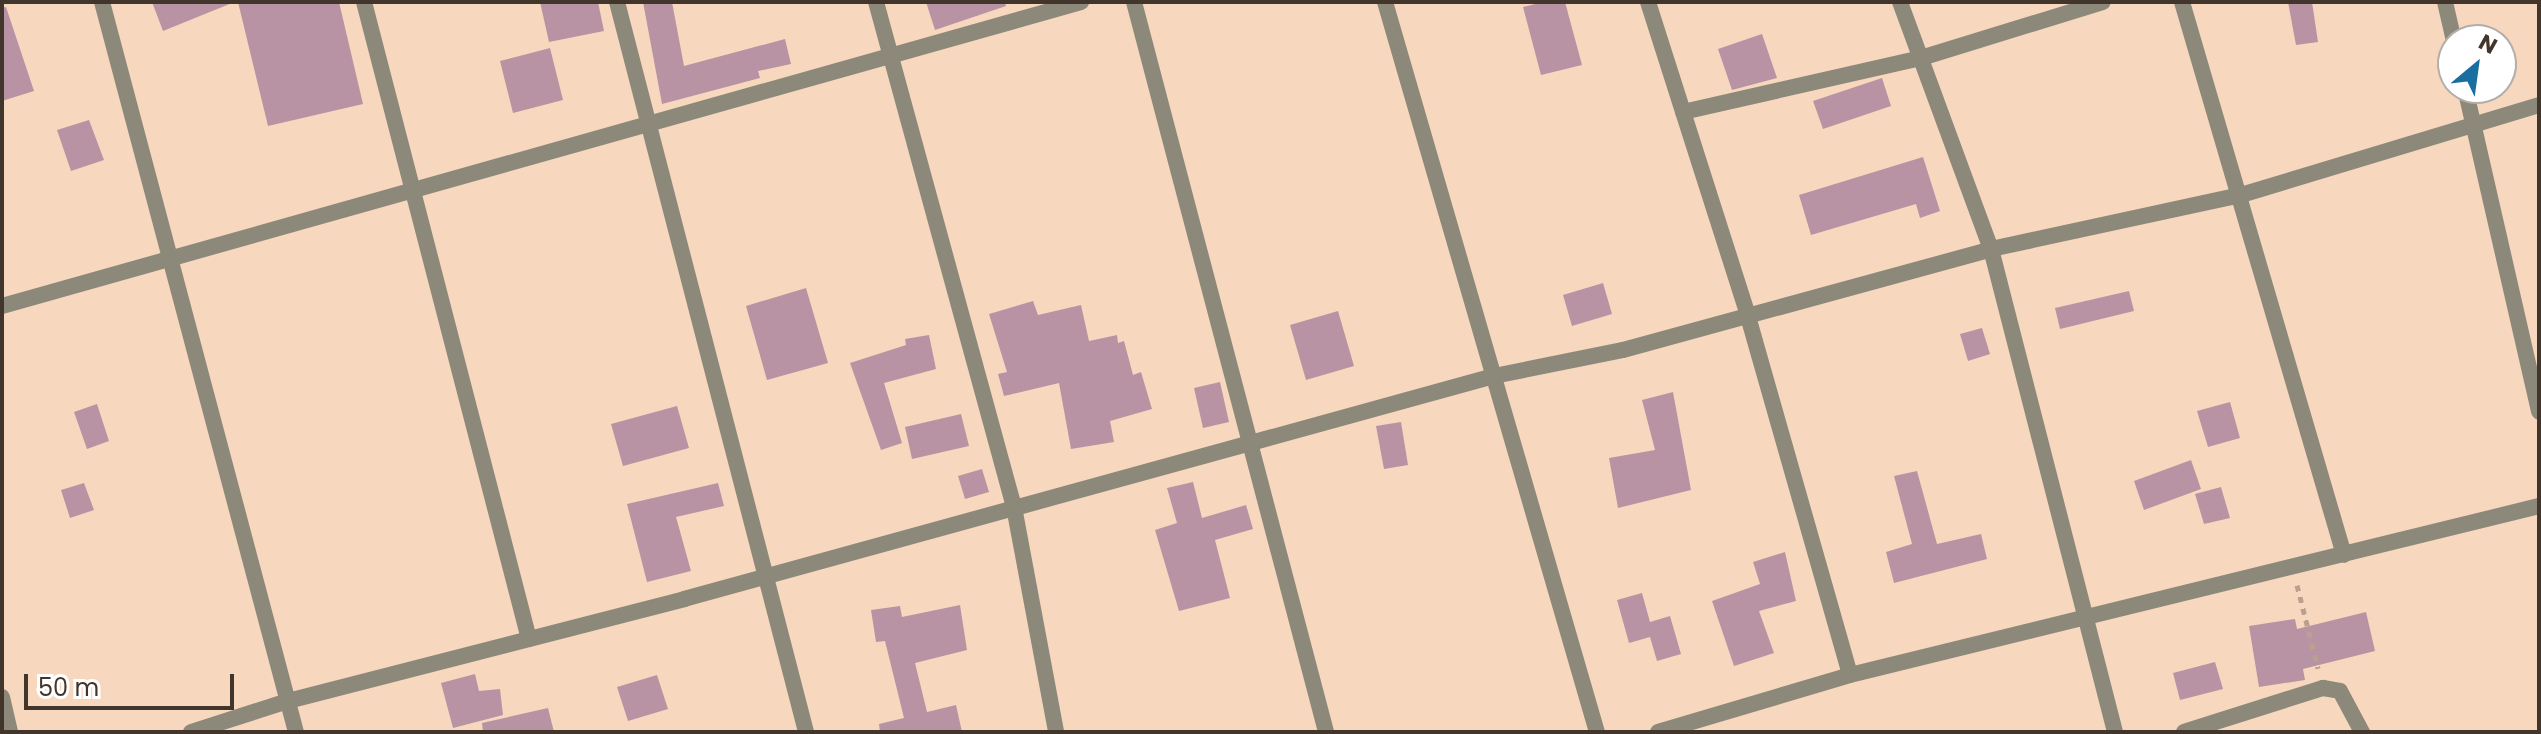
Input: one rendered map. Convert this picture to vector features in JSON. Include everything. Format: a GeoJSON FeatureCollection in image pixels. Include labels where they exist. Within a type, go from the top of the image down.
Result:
{"type":"FeatureCollection","features":[{"type":"Feature","properties":{"kind":"street"},"geometry":{"type":"LineString","coordinates":[[102,2],[296,732]]}},
{"type":"Feature","properties":{"kind":"street"},"geometry":{"type":"LineString","coordinates":[[364,2],[410,193],[529,639]]}},
{"type":"Feature","properties":{"kind":"street"},"geometry":{"type":"LineString","coordinates":[[617,2],[806,732]]}},
{"type":"Feature","properties":{"kind":"street"},"geometry":{"type":"LineString","coordinates":[[876,2],[1014,507],[1056,732]]}},
{"type":"Feature","properties":{"kind":"street"},"geometry":{"type":"LineString","coordinates":[[2,306],[172,261],[1081,2]]}},
{"type":"Feature","properties":{"kind":"street"},"geometry":{"type":"LineString","coordinates":[[1134,2],[1253,443],[1326,732]]}},
{"type":"Feature","properties":{"kind":"street"},"geometry":{"type":"LineString","coordinates":[[1385,2],[1597,732]]}},
{"type":"Feature","properties":{"kind":"street"},"geometry":{"type":"LineString","coordinates":[[1648,2],[1747,313],[1850,675]]}},
{"type":"Feature","properties":{"kind":"street"},"geometry":{"type":"LineString","coordinates":[[1900,2],[1991,249],[2115,732]]}},
{"type":"Feature","properties":{"kind":"street"},"geometry":{"type":"LineString","coordinates":[[1683,112],[1921,58],[2103,2]]}},
{"type":"Feature","properties":{"kind":"street"},"geometry":{"type":"LineString","coordinates":[[2182,2],[2344,555]]}},
{"type":"Feature","properties":{"kind":"street"},"geometry":{"type":"LineString","coordinates":[[2445,2],[2450,24]]}},
{"type":"Feature","properties":{"kind":"street"},"geometry":{"type":"LineString","coordinates":[[2469,104],[2539,412]]}},
{"type":"Feature","properties":{"kind":"street"},"geometry":{"type":"LineString","coordinates":[[191,732],[288,701],[768,576],[1494,376],[1623,350],[1747,313],[1991,249],[2241,195],[2539,105]]}},
{"type":"Feature","properties":{"kind":"street"},"geometry":{"type":"LineString","coordinates":[[1658,732],[1850,675],[2085,621],[2539,506]]}},
{"type":"Feature","properties":{"kind":"street"},"geometry":{"type":"LineString","coordinates":[[2184,732],[2323,688],[2340,691],[2362,732]]}},
{"type":"Feature","properties":{"kind":"street"},"geometry":{"type":"LineString","coordinates":[[2,697],[10,732]]}},
{"type":"Feature","properties":{"kind":"path"},"geometry":{"type":"LineString","coordinates":[[2293,568],[2323,688]]}},
{"type":"Feature","properties":{"kind":"building"},"geometry":{"type":"Polygon","coordinates":[[[152,2],[232,2],[232,3],[163,31],[152,2]]]}},
{"type":"Feature","properties":{"kind":"building"},"geometry":{"type":"Polygon","coordinates":[[[238,2],[339,2],[363,104],[268,126],[238,2]]]}},
{"type":"Feature","properties":{"kind":"building"},"geometry":{"type":"Polygon","coordinates":[[[540,2],[598,2],[604,31],[549,42],[540,2]]]}},
{"type":"Feature","properties":{"kind":"building"},"geometry":{"type":"Polygon","coordinates":[[[643,2],[672,2],[684,66],[785,39],[791,64],[758,71],[760,78],[662,104],[643,2]]]}},
{"type":"Feature","properties":{"kind":"building"},"geometry":{"type":"Polygon","coordinates":[[[926,2],[1005,2],[1006,6],[935,30],[926,2]]]}},
{"type":"Feature","properties":{"kind":"building"},"geometry":{"type":"Polygon","coordinates":[[[1544,2],[1565,2],[1582,65],[1541,75],[1523,7],[1544,2]]]}},
{"type":"Feature","properties":{"kind":"building"},"geometry":{"type":"Polygon","coordinates":[[[2288,2],[2312,2],[2318,42],[2296,45],[2288,2]]]}},
{"type":"Feature","properties":{"kind":"building"},"geometry":{"type":"Polygon","coordinates":[[[6,7],[34,91],[2,101],[2,8],[6,7]]]}},
{"type":"Feature","properties":{"kind":"building"},"geometry":{"type":"Polygon","coordinates":[[[1762,34],[1777,78],[1732,90],[1718,49],[1762,34]]]}},
{"type":"Feature","properties":{"kind":"building"},"geometry":{"type":"Polygon","coordinates":[[[550,48],[563,100],[513,113],[500,61],[550,48]]]}},
{"type":"Feature","properties":{"kind":"building"},"geometry":{"type":"Polygon","coordinates":[[[1882,78],[1891,106],[1823,129],[1813,101],[1882,78]]]}},
{"type":"Feature","properties":{"kind":"building"},"geometry":{"type":"Polygon","coordinates":[[[89,120],[104,160],[71,171],[57,130],[89,120]]]}},
{"type":"Feature","properties":{"kind":"building"},"geometry":{"type":"Polygon","coordinates":[[[1923,157],[1940,211],[1920,218],[1916,204],[1811,235],[1799,195],[1923,157]]]}},
{"type":"Feature","properties":{"kind":"building"},"geometry":{"type":"Polygon","coordinates":[[[1603,283],[1612,314],[1572,326],[1563,295],[1603,283]]]}},
{"type":"Feature","properties":{"kind":"building"},"geometry":{"type":"Polygon","coordinates":[[[806,288],[828,363],[767,380],[746,306],[806,288]]]}},
{"type":"Feature","properties":{"kind":"building"},"geometry":{"type":"Polygon","coordinates":[[[2129,291],[2134,311],[2060,329],[2055,308],[2129,291]]]}},
{"type":"Feature","properties":{"kind":"building"},"geometry":{"type":"Polygon","coordinates":[[[1033,301],[1038,315],[1081,305],[1089,341],[1117,335],[1118,343],[1124,341],[1133,375],[1141,372],[1152,409],[1110,421],[1114,442],[1071,449],[1059,383],[1004,396],[998,374],[1007,372],[989,314],[1033,301]]]}},
{"type":"Feature","properties":{"kind":"building"},"geometry":{"type":"Polygon","coordinates":[[[1338,311],[1354,366],[1306,380],[1290,325],[1338,311]]]}},
{"type":"Feature","properties":{"kind":"building"},"geometry":{"type":"Polygon","coordinates":[[[1982,328],[1990,354],[1968,361],[1960,334],[1982,328]]]}},
{"type":"Feature","properties":{"kind":"building"},"geometry":{"type":"Polygon","coordinates":[[[929,335],[936,369],[884,383],[902,443],[881,450],[850,363],[906,345],[905,339],[929,335]]]}},
{"type":"Feature","properties":{"kind":"building"},"geometry":{"type":"Polygon","coordinates":[[[1220,382],[1229,422],[1203,428],[1194,388],[1220,382]]]}},
{"type":"Feature","properties":{"kind":"building"},"geometry":{"type":"Polygon","coordinates":[[[1673,392],[1691,490],[1618,508],[1609,458],[1655,450],[1642,400],[1673,392]]]}},
{"type":"Feature","properties":{"kind":"building"},"geometry":{"type":"Polygon","coordinates":[[[2230,402],[2240,438],[2208,447],[2197,411],[2230,402]]]}},
{"type":"Feature","properties":{"kind":"building"},"geometry":{"type":"Polygon","coordinates":[[[97,404],[109,441],[87,449],[74,412],[97,404]]]}},
{"type":"Feature","properties":{"kind":"building"},"geometry":{"type":"Polygon","coordinates":[[[677,406],[689,448],[623,466],[611,424],[677,406]]]}},
{"type":"Feature","properties":{"kind":"building"},"geometry":{"type":"Polygon","coordinates":[[[961,414],[969,446],[912,459],[905,427],[961,414]]]}},
{"type":"Feature","properties":{"kind":"building"},"geometry":{"type":"Polygon","coordinates":[[[1401,422],[1408,465],[1384,469],[1376,426],[1401,422]]]}},
{"type":"Feature","properties":{"kind":"building"},"geometry":{"type":"Polygon","coordinates":[[[2191,460],[2201,489],[2144,510],[2134,481],[2191,460]]]}},
{"type":"Feature","properties":{"kind":"building"},"geometry":{"type":"Polygon","coordinates":[[[982,469],[989,492],[965,499],[958,476],[982,469]]]}},
{"type":"Feature","properties":{"kind":"building"},"geometry":{"type":"Polygon","coordinates":[[[1917,471],[1937,544],[1981,534],[1987,559],[1894,583],[1886,552],[1912,544],[1894,476],[1917,471]]]}},
{"type":"Feature","properties":{"kind":"building"},"geometry":{"type":"Polygon","coordinates":[[[1193,482],[1202,518],[1246,505],[1253,529],[1215,540],[1230,598],[1179,611],[1155,530],[1177,523],[1167,488],[1193,482]]]}},
{"type":"Feature","properties":{"kind":"building"},"geometry":{"type":"Polygon","coordinates":[[[84,483],[94,510],[70,518],[61,490],[84,483]]]}},
{"type":"Feature","properties":{"kind":"building"},"geometry":{"type":"Polygon","coordinates":[[[718,483],[724,506],[676,517],[691,571],[647,582],[627,504],[718,483]]]}},
{"type":"Feature","properties":{"kind":"building"},"geometry":{"type":"Polygon","coordinates":[[[2221,487],[2230,518],[2204,524],[2195,494],[2221,487]]]}},
{"type":"Feature","properties":{"kind":"building"},"geometry":{"type":"Polygon","coordinates":[[[1785,552],[1796,601],[1759,611],[1774,653],[1734,666],[1712,601],[1760,584],[1753,562],[1785,552]]]}},
{"type":"Feature","properties":{"kind":"building"},"geometry":{"type":"Polygon","coordinates":[[[1642,593],[1650,622],[1670,616],[1681,654],[1657,661],[1650,637],[1629,643],[1617,600],[1642,593]]]}},
{"type":"Feature","properties":{"kind":"building"},"geometry":{"type":"Polygon","coordinates":[[[960,605],[967,650],[915,663],[927,712],[956,705],[962,732],[880,732],[879,724],[904,718],[885,641],[876,642],[871,610],[900,606],[902,617],[960,605]]]}},
{"type":"Feature","properties":{"kind":"building"},"geometry":{"type":"Polygon","coordinates":[[[2366,612],[2375,651],[2303,669],[2305,680],[2259,687],[2249,626],[2295,619],[2297,629],[2366,612]]]}},
{"type":"Feature","properties":{"kind":"building"},"geometry":{"type":"Polygon","coordinates":[[[2215,662],[2223,689],[2180,700],[2173,673],[2215,662]]]}},
{"type":"Feature","properties":{"kind":"building"},"geometry":{"type":"Polygon","coordinates":[[[475,674],[479,691],[500,689],[503,715],[453,728],[441,683],[475,674]]]}},
{"type":"Feature","properties":{"kind":"building"},"geometry":{"type":"Polygon","coordinates":[[[657,675],[668,709],[628,721],[617,687],[657,675]]]}},
{"type":"Feature","properties":{"kind":"building"},"geometry":{"type":"Polygon","coordinates":[[[548,708],[554,732],[483,732],[482,723],[548,708]]]}}]}
